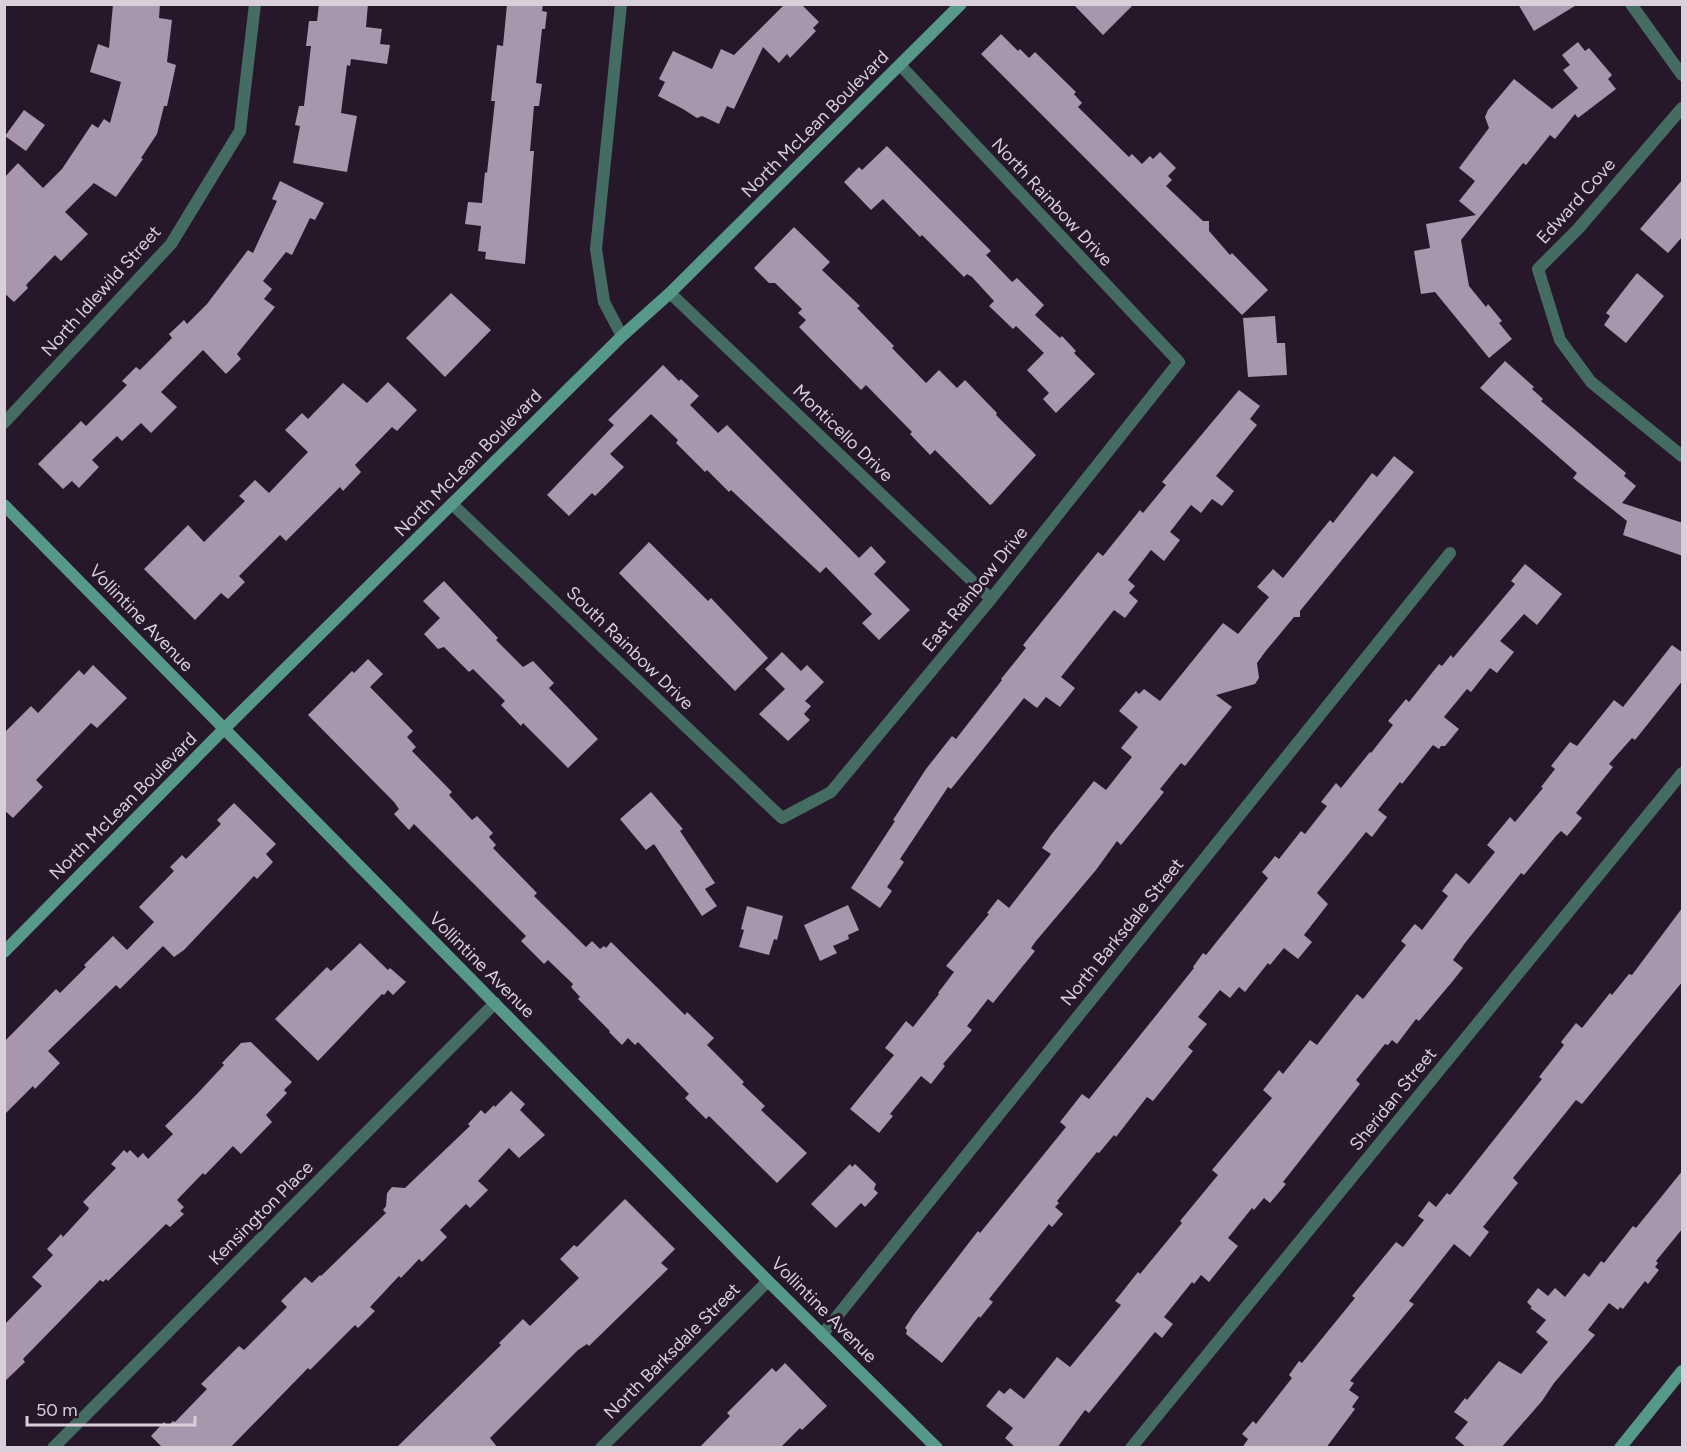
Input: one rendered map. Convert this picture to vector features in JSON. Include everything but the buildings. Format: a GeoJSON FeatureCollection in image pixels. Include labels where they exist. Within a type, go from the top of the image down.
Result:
{"type":"FeatureCollection","features":[{"type":"Feature","properties":{"kind":"street","name":"North Idlewild Street"},"geometry":{"type":"LineString","coordinates":[[4,423],[171,244],[240,131],[255,4]]}},
{"type":"Feature","properties":{"kind":"street"},"geometry":{"type":"LineString","coordinates":[[621,4],[597,249],[604,302],[622,336]]}},
{"type":"Feature","properties":{"kind":"street","name":"North McLean Boulevard"},"geometry":{"type":"LineString","coordinates":[[4,952],[224,729],[622,336],[670,293],[961,4]]}},
{"type":"Feature","properties":{"kind":"street"},"geometry":{"type":"LineString","coordinates":[[1631,4],[1683,75]]}},
{"type":"Feature","properties":{"kind":"street","name":"North Rainbow Drive"},"geometry":{"type":"LineString","coordinates":[[900,65],[1179,362]]}},
{"type":"Feature","properties":{"kind":"street","name":"Edward Cove"},"geometry":{"type":"LineString","coordinates":[[1683,108],[1578,229],[1538,269],[1560,340],[1591,382],[1683,456]]}},
{"type":"Feature","properties":{"kind":"street","name":"Monticello Drive"},"geometry":{"type":"LineString","coordinates":[[670,293],[991,599]]}},
{"type":"Feature","properties":{"kind":"street","name":"East Rainbow Drive"},"geometry":{"type":"LineString","coordinates":[[782,818],[831,792],[991,599],[1179,362]]}},
{"type":"Feature","properties":{"kind":"street","name":"South Rainbow Drive"},"geometry":{"type":"LineString","coordinates":[[452,504],[782,818]]}},
{"type":"Feature","properties":{"kind":"street","name":"Vollintine Avenue"},"geometry":{"type":"LineString","coordinates":[[4,505],[768,1281],[937,1448]]}},
{"type":"Feature","properties":{"kind":"street","name":"North Barksdale Street"},"geometry":{"type":"LineString","coordinates":[[822,1335],[1450,553]]}},
{"type":"Feature","properties":{"kind":"street","name":"Sheridan Street"},"geometry":{"type":"LineString","coordinates":[[1131,1448],[1683,773]]}},
{"type":"Feature","properties":{"kind":"street","name":"Kensington Place"},"geometry":{"type":"LineString","coordinates":[[53,1448],[495,1003]]}},
{"type":"Feature","properties":{"kind":"street","name":"North Barksdale Street"},"geometry":{"type":"LineString","coordinates":[[601,1448],[768,1281]]}},
{"type":"Feature","properties":{"kind":"street"},"geometry":{"type":"LineString","coordinates":[[1620,1448],[1683,1371]]}}]}
